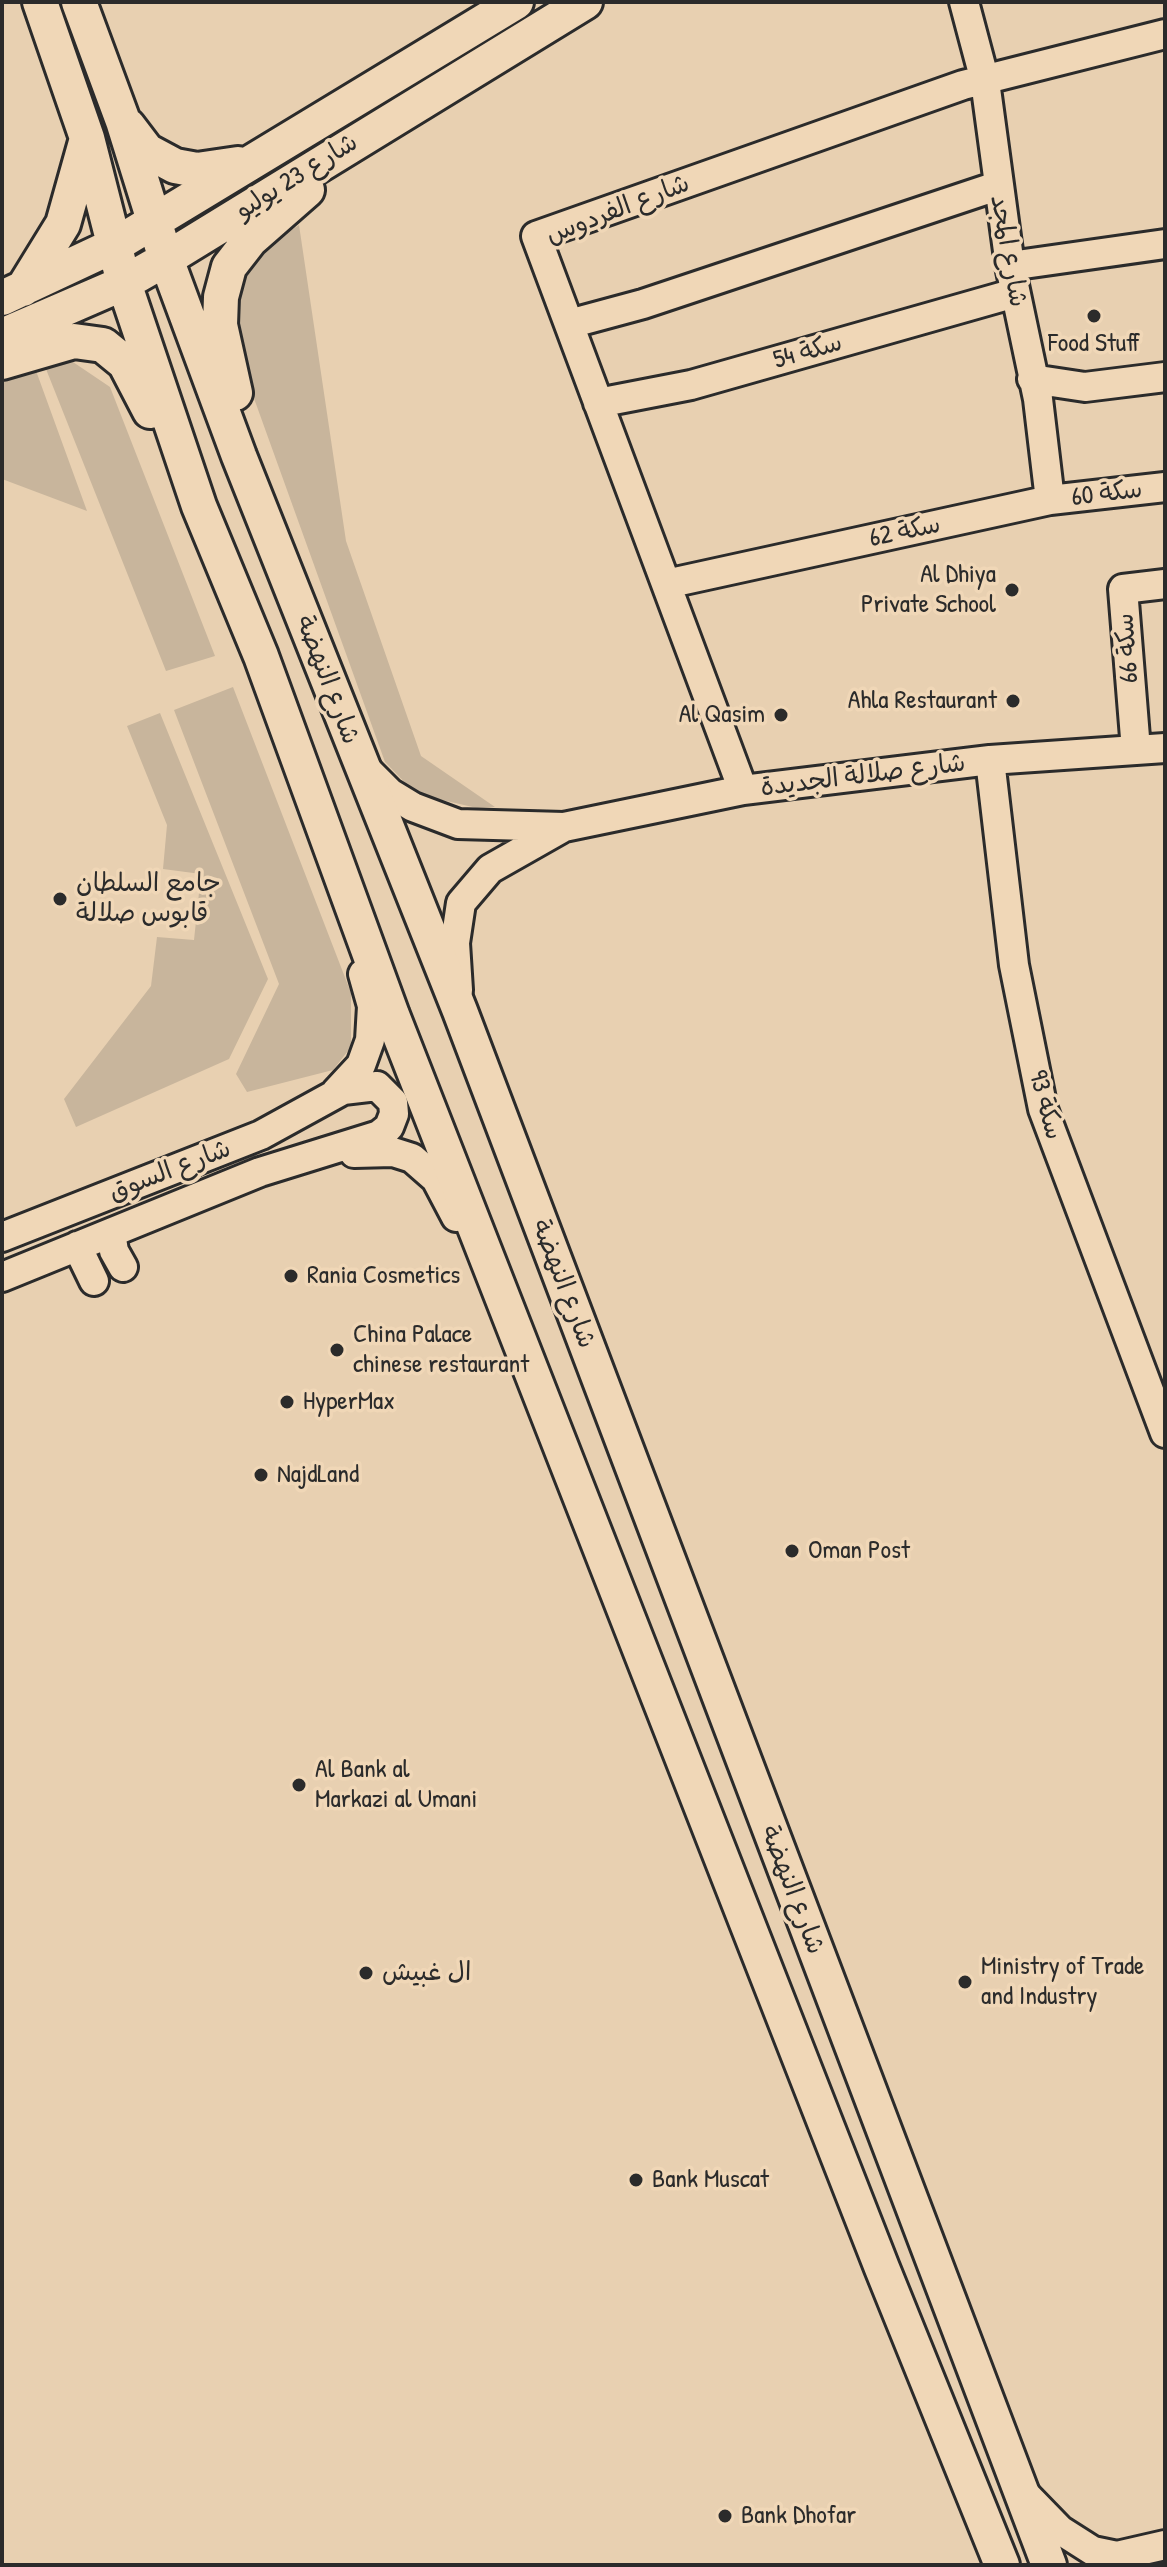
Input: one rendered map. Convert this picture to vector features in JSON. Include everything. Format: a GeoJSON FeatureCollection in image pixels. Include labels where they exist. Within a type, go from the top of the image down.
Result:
{"type":"FeatureCollection","features":[{"type":"Feature","properties":{"kind":"main road","name":"شارع النهضة"},"geometry":{"type":"LineString","coordinates":[[40,2],[87,138],[124,283],[199,506],[261,656],[340,882],[893,2295],[1002,2565]]}},
{"type":"Feature","properties":{"kind":"main road","name":"شارع النهضة"},"geometry":{"type":"LineString","coordinates":[[79,2],[123,121],[166,259],[239,456],[460,1011],[1049,2565]]}},
{"type":"Feature","properties":{"kind":"main road","name":"شارع 23 يوليو"},"geometry":{"type":"LineString","coordinates":[[12,294],[115,245],[516,2]]}},
{"type":"Feature","properties":{"kind":"main road","name":"شارع 23 يوليو"},"geometry":{"type":"LineString","coordinates":[[2,336],[124,283],[166,259],[388,120],[585,2]]}},
{"type":"Feature","properties":{"kind":"main road"},"geometry":{"type":"LineString","coordinates":[[269,525],[220,325],[221,297],[229,267],[250,240],[388,120]]}},
{"type":"Feature","properties":{"kind":"main road"},"geometry":{"type":"LineString","coordinates":[[123,121],[147,151],[175,166],[197,170],[230,167],[272,151]]}},
{"type":"Feature","properties":{"kind":"main road"},"geometry":{"type":"LineString","coordinates":[[12,294],[63,224],[87,138]]}},
{"type":"Feature","properties":{"kind":"main road"},"geometry":{"type":"LineString","coordinates":[[2,362],[74,341],[103,345],[125,363],[199,506]]}},
{"type":"Feature","properties":{"kind":"street","name":"شارع المجد"},"geometry":{"type":"LineString","coordinates":[[964,2],[985,81],[997,186],[1012,279],[1038,399],[1050,500]]}},
{"type":"Feature","properties":{"kind":"street","name":"شارع الفردوس"},"geometry":{"type":"LineString","coordinates":[[743,790],[536,236],[963,85],[1165,34]]}},
{"type":"Feature","properties":{"kind":"street"},"geometry":{"type":"LineString","coordinates":[[569,324],[643,304],[997,186]]}},
{"type":"Feature","properties":{"kind":"street","name":"سكة 54"},"geometry":{"type":"LineString","coordinates":[[598,403],[691,385],[1012,279],[1165,244]]}},
{"type":"Feature","properties":{"kind":"street"},"geometry":{"type":"LineString","coordinates":[[1032,379],[1085,387],[1165,377]]}},
{"type":"Feature","properties":{"kind":"street","name":"سكة 60"},"geometry":{"type":"LineString","coordinates":[[1050,500],[1165,487]]}},
{"type":"Feature","properties":{"kind":"street","name":"سكة 62"},"geometry":{"type":"LineString","coordinates":[[666,584],[1050,500]]}},
{"type":"Feature","properties":{"kind":"street","name":"سكة 66"},"geometry":{"type":"LineString","coordinates":[[1136,750],[1123,589],[1165,584]]}},
{"type":"Feature","properties":{"kind":"street","name":"شارع صلالة الجديدة"},"geometry":{"type":"LineString","coordinates":[[358,761],[390,793],[413,807],[458,824],[564,827],[743,790],[990,760],[1165,748]]}},
{"type":"Feature","properties":{"kind":"street","name":"سكة 93"},"geometry":{"type":"LineString","coordinates":[[990,760],[1014,965],[1043,1109],[1165,1433]]}},
{"type":"Feature","properties":{"kind":"street","name":"شارع صلالة الجديدة"},"geometry":{"type":"LineString","coordinates":[[460,1011],[455,943],[461,903],[490,869],[564,827]]}},
{"type":"Feature","properties":{"kind":"street"},"geometry":{"type":"LineString","coordinates":[[333,1095],[361,1065],[373,1024],[368,991],[345,926],[340,882]]}},
{"type":"Feature","properties":{"kind":"street"},"geometry":{"type":"LineString","coordinates":[[325,1153],[379,1135],[389,1127],[394,1114],[393,1102],[377,1086],[354,1086],[333,1095]]}},
{"type":"Feature","properties":{"kind":"street","name":"شارع السوق"},"geometry":{"type":"LineString","coordinates":[[2,1237],[261,1135],[333,1095]]}},
{"type":"Feature","properties":{"kind":"street"},"geometry":{"type":"LineString","coordinates":[[325,1153],[393,1152],[425,1167],[444,1190],[480,1265],[500,1288]]}},
{"type":"Feature","properties":{"kind":"street","name":"شارع السوق"},"geometry":{"type":"LineString","coordinates":[[2,1277],[260,1172],[325,1153]]}},
{"type":"Feature","properties":{"kind":"street"},"geometry":{"type":"LineString","coordinates":[[111,1233],[114,1251],[123,1267]]}},
{"type":"Feature","properties":{"kind":"street"},"geometry":{"type":"LineString","coordinates":[[77,1246],[94,1281]]}},
{"type":"Feature","properties":{"kind":"street"},"geometry":{"type":"LineString","coordinates":[[1017,2486],[1060,2530],[1093,2551],[1117,2556],[1148,2554]]}},
{"type":"Feature","properties":{"kind":"shaded area"},"geometry":{"type":"Polygon","coordinates":[[[299,225],[346,541],[421,756],[495,807],[477,808],[416,794],[385,762],[229,329],[235,286],[258,252],[299,225]]]}},
{"type":"Feature","properties":{"kind":"shaded area"},"geometry":{"type":"Polygon","coordinates":[[[73,362],[110,387],[215,656],[166,671],[44,364],[73,362]]]}},
{"type":"Feature","properties":{"kind":"shaded area"},"geometry":{"type":"Polygon","coordinates":[[[35,368],[87,511],[2,479],[2,383],[35,368]]]}},
{"type":"Feature","properties":{"kind":"shaded area"},"geometry":{"type":"Polygon","coordinates":[[[233,687],[351,993],[351,1047],[333,1070],[247,1092],[236,1074],[279,984],[174,710],[233,687]]]}},
{"type":"Feature","properties":{"kind":"shaded area"},"geometry":{"type":"Polygon","coordinates":[[[160,713],[268,979],[229,1059],[76,1127],[64,1099],[151,986],[157,937],[194,940],[201,874],[163,869],[167,825],[127,726],[160,713]]]}},
{"type":"Feature","properties":{"kind":"place","name":"Food Stuff"},"geometry":{"type":"Point","coordinates":[1094,316]}},
{"type":"Feature","properties":{"kind":"place","name":"Al Dhiya Private School"},"geometry":{"type":"Point","coordinates":[1012,590]}},
{"type":"Feature","properties":{"kind":"place","name":"Ahla Restaurant"},"geometry":{"type":"Point","coordinates":[1013,701]}},
{"type":"Feature","properties":{"kind":"place","name":"Al Qasim"},"geometry":{"type":"Point","coordinates":[781,715]}},
{"type":"Feature","properties":{"kind":"place","name":"جامع السلطان قابوس صلالة"},"geometry":{"type":"Point","coordinates":[60,899]}},
{"type":"Feature","properties":{"kind":"place","name":"Rania Cosmetics"},"geometry":{"type":"Point","coordinates":[291,1276]}},
{"type":"Feature","properties":{"kind":"place","name":"China Palace chinese restaurant"},"geometry":{"type":"Point","coordinates":[337,1350]}},
{"type":"Feature","properties":{"kind":"place","name":"HyperMax"},"geometry":{"type":"Point","coordinates":[287,1402]}},
{"type":"Feature","properties":{"kind":"place","name":"NajdLand"},"geometry":{"type":"Point","coordinates":[261,1475]}},
{"type":"Feature","properties":{"kind":"place","name":"Oman Post"},"geometry":{"type":"Point","coordinates":[792,1551]}},
{"type":"Feature","properties":{"kind":"place","name":"Al Bank al Markazi al Umani"},"geometry":{"type":"Point","coordinates":[299,1785]}},
{"type":"Feature","properties":{"kind":"place","name":"ال غبيش"},"geometry":{"type":"Point","coordinates":[366,1973]}},
{"type":"Feature","properties":{"kind":"place","name":"Ministry of Trade and Industry"},"geometry":{"type":"Point","coordinates":[965,1982]}},
{"type":"Feature","properties":{"kind":"place","name":"Bank Muscat"},"geometry":{"type":"Point","coordinates":[636,2180]}},
{"type":"Feature","properties":{"kind":"place","name":"Bank Dhofar"},"geometry":{"type":"Point","coordinates":[725,2516]}}]}
